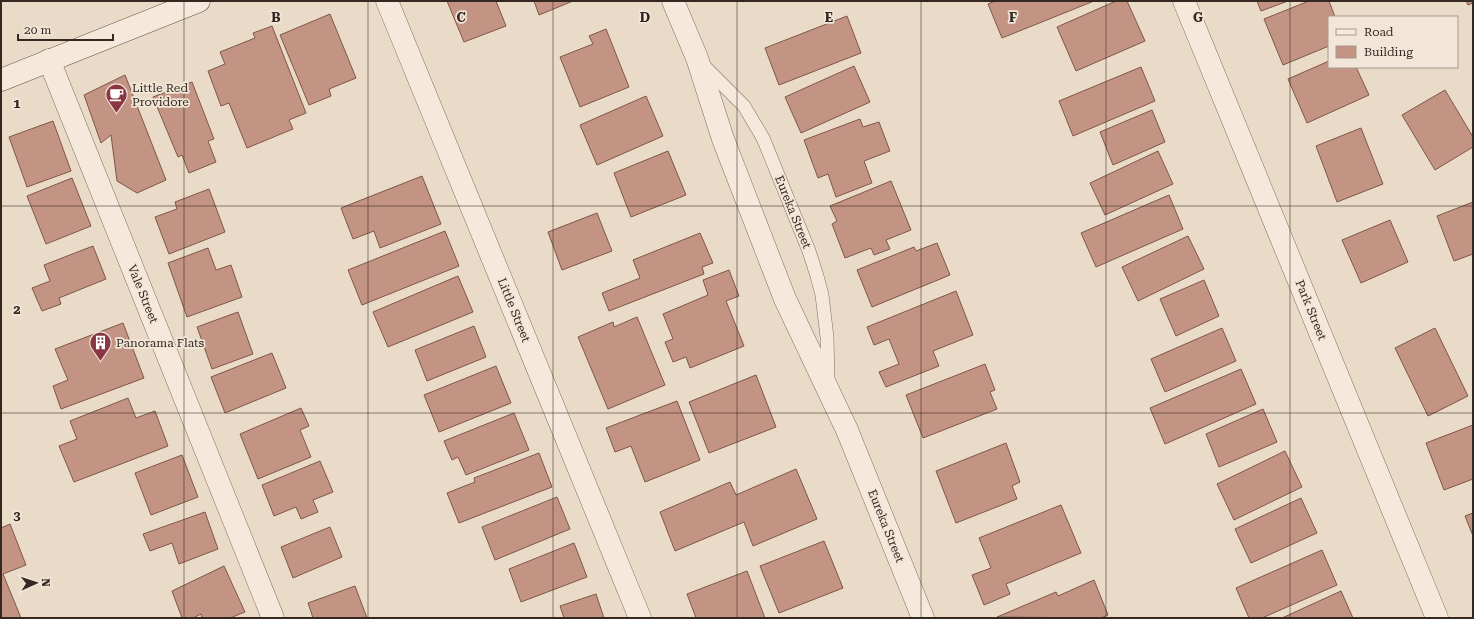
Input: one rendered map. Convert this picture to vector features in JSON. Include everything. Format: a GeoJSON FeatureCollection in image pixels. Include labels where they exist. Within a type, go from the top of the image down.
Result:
{"type":"FeatureCollection","features":[{"type":"Feature","properties":{"kind":"street"},"geometry":{"type":"LineString","coordinates":[[1,80],[199,1]]}},
{"type":"Feature","properties":{"kind":"street","name":"Little Street"},"geometry":{"type":"LineString","coordinates":[[388,1],[640,618]]}},
{"type":"Feature","properties":{"kind":"street","name":"Eureka Street"},"geometry":{"type":"LineString","coordinates":[[673,1],[697,58],[722,139],[785,299],[854,448],[923,618]]}},
{"type":"Feature","properties":{"kind":"street","name":"Park Street"},"geometry":{"type":"LineString","coordinates":[[1184,1],[1437,618]]}},
{"type":"Feature","properties":{"kind":"street","name":"Vale Street"},"geometry":{"type":"LineString","coordinates":[[49,60],[273,618]]}},
{"type":"Feature","properties":{"kind":"lane","name":"Eureka Street"},"geometry":{"type":"LineString","coordinates":[[697,58],[744,106],[752,118],[763,138],[806,244],[822,295],[827,337],[828,391]]}},
{"type":"Feature","properties":{"kind":"building"},"geometry":{"type":"Polygon","coordinates":[[[447,1],[496,1],[506,26],[464,42],[447,1]]]}},
{"type":"Feature","properties":{"kind":"building"},"geometry":{"type":"Polygon","coordinates":[[[534,1],[573,1],[539,15],[534,1]]]}},
{"type":"Feature","properties":{"kind":"building"},"geometry":{"type":"Polygon","coordinates":[[[995,1],[1094,1],[1002,38],[988,4],[995,1]]]}},
{"type":"Feature","properties":{"kind":"building"},"geometry":{"type":"Polygon","coordinates":[[[1116,1],[1127,1],[1145,41],[1076,71],[1057,27],[1116,1]]]}},
{"type":"Feature","properties":{"kind":"building"},"geometry":{"type":"Polygon","coordinates":[[[1257,1],[1288,1],[1261,11],[1257,1]]]}},
{"type":"Feature","properties":{"kind":"building"},"geometry":{"type":"Polygon","coordinates":[[[1309,1],[1329,1],[1335,16],[1328,16],[1328,46],[1283,65],[1264,19],[1309,1]]]}},
{"type":"Feature","properties":{"kind":"building"},"geometry":{"type":"Polygon","coordinates":[[[1466,1],[1473,1],[1473,3],[1468,5],[1466,1]]]}},
{"type":"Feature","properties":{"kind":"building"},"geometry":{"type":"Polygon","coordinates":[[[330,14],[356,78],[329,89],[331,96],[309,105],[280,35],[330,14]]]}},
{"type":"Feature","properties":{"kind":"building"},"geometry":{"type":"Polygon","coordinates":[[[847,16],[861,53],[779,85],[765,48],[847,16]]]}},
{"type":"Feature","properties":{"kind":"building"},"geometry":{"type":"Polygon","coordinates":[[[272,26],[306,113],[289,120],[293,129],[247,148],[229,103],[221,106],[208,71],[225,64],[220,52],[255,38],[253,33],[272,26]]]}},
{"type":"Feature","properties":{"kind":"building"},"geometry":{"type":"Polygon","coordinates":[[[606,29],[629,87],[580,107],[560,57],[593,44],[589,36],[606,29]]]}},
{"type":"Feature","properties":{"kind":"building"},"geometry":{"type":"Polygon","coordinates":[[[1328,61],[1328,68],[1356,68],[1369,95],[1307,123],[1288,79],[1328,61]]]}},
{"type":"Feature","properties":{"kind":"building"},"geometry":{"type":"Polygon","coordinates":[[[854,66],[870,102],[801,133],[785,97],[854,66]]]}},
{"type":"Feature","properties":{"kind":"building"},"geometry":{"type":"Polygon","coordinates":[[[1141,67],[1155,101],[1073,136],[1059,101],[1141,67]]]}},
{"type":"Feature","properties":{"kind":"building","name":"Little Red Providore"},"geometry":{"type":"Polygon","coordinates":[[[125,75],[166,180],[137,193],[117,181],[111,135],[101,143],[84,95],[125,75]]]}},
{"type":"Feature","properties":{"kind":"building"},"geometry":{"type":"Polygon","coordinates":[[[192,82],[214,139],[208,141],[216,162],[189,173],[182,155],[178,157],[153,97],[192,82]]]}},
{"type":"Feature","properties":{"kind":"building"},"geometry":{"type":"Polygon","coordinates":[[[1445,90],[1473,137],[1473,147],[1435,170],[1402,115],[1445,90]]]}},
{"type":"Feature","properties":{"kind":"building"},"geometry":{"type":"Polygon","coordinates":[[[646,96],[663,136],[597,165],[580,125],[646,96]]]}},
{"type":"Feature","properties":{"kind":"building"},"geometry":{"type":"Polygon","coordinates":[[[1152,110],[1165,142],[1113,165],[1100,132],[1152,110]]]}},
{"type":"Feature","properties":{"kind":"building"},"geometry":{"type":"Polygon","coordinates":[[[860,119],[863,127],[879,122],[890,151],[864,161],[872,183],[836,197],[828,174],[818,178],[804,140],[860,119]]]}},
{"type":"Feature","properties":{"kind":"building"},"geometry":{"type":"Polygon","coordinates":[[[53,121],[71,171],[27,187],[9,137],[53,121]]]}},
{"type":"Feature","properties":{"kind":"building"},"geometry":{"type":"Polygon","coordinates":[[[1361,128],[1383,184],[1337,202],[1316,146],[1361,128]]]}},
{"type":"Feature","properties":{"kind":"building"},"geometry":{"type":"Polygon","coordinates":[[[668,151],[686,195],[631,217],[614,173],[668,151]]]}},
{"type":"Feature","properties":{"kind":"building"},"geometry":{"type":"Polygon","coordinates":[[[1158,151],[1173,184],[1105,215],[1090,183],[1158,151]]]}},
{"type":"Feature","properties":{"kind":"building"},"geometry":{"type":"Polygon","coordinates":[[[422,176],[441,224],[380,248],[374,231],[353,239],[341,208],[422,176]]]}},
{"type":"Feature","properties":{"kind":"building"},"geometry":{"type":"Polygon","coordinates":[[[72,178],[91,226],[46,244],[27,196],[72,178]]]}},
{"type":"Feature","properties":{"kind":"building"},"geometry":{"type":"Polygon","coordinates":[[[891,181],[911,230],[886,240],[890,249],[874,255],[871,248],[845,258],[832,224],[837,221],[830,206],[891,181]]]}},
{"type":"Feature","properties":{"kind":"building"},"geometry":{"type":"Polygon","coordinates":[[[209,189],[225,232],[169,254],[155,217],[177,209],[175,202],[209,189]]]}},
{"type":"Feature","properties":{"kind":"building"},"geometry":{"type":"Polygon","coordinates":[[[1169,195],[1183,229],[1096,267],[1081,233],[1169,195]]]}},
{"type":"Feature","properties":{"kind":"building"},"geometry":{"type":"Polygon","coordinates":[[[1473,202],[1473,254],[1454,261],[1437,216],[1473,202]]]}},
{"type":"Feature","properties":{"kind":"building"},"geometry":{"type":"Polygon","coordinates":[[[597,213],[612,251],[562,270],[548,232],[597,213]]]}},
{"type":"Feature","properties":{"kind":"building"},"geometry":{"type":"Polygon","coordinates":[[[1390,220],[1408,262],[1361,283],[1342,240],[1390,220]]]}},
{"type":"Feature","properties":{"kind":"building"},"geometry":{"type":"Polygon","coordinates":[[[445,231],[459,266],[362,305],[348,270],[445,231]]]}},
{"type":"Feature","properties":{"kind":"building"},"geometry":{"type":"Polygon","coordinates":[[[700,233],[713,263],[702,267],[704,274],[609,311],[602,293],[640,278],[633,260],[700,233]]]}},
{"type":"Feature","properties":{"kind":"building"},"geometry":{"type":"Polygon","coordinates":[[[1188,236],[1204,269],[1138,301],[1122,267],[1188,236]]]}},
{"type":"Feature","properties":{"kind":"building"},"geometry":{"type":"Polygon","coordinates":[[[937,243],[950,275],[872,307],[857,270],[914,247],[916,251],[937,243]]]}},
{"type":"Feature","properties":{"kind":"building"},"geometry":{"type":"Polygon","coordinates":[[[93,246],[106,279],[59,298],[61,304],[42,311],[32,288],[50,281],[44,265],[93,246]]]}},
{"type":"Feature","properties":{"kind":"building"},"geometry":{"type":"Polygon","coordinates":[[[208,248],[216,270],[231,265],[242,297],[187,317],[168,263],[208,248]]]}},
{"type":"Feature","properties":{"kind":"building"},"geometry":{"type":"Polygon","coordinates":[[[729,270],[739,296],[726,301],[744,346],[690,368],[686,357],[673,362],[665,342],[673,339],[663,314],[708,295],[703,280],[729,270]]]}},
{"type":"Feature","properties":{"kind":"building"},"geometry":{"type":"Polygon","coordinates":[[[458,276],[473,312],[388,347],[373,312],[458,276]]]}},
{"type":"Feature","properties":{"kind":"building"},"geometry":{"type":"Polygon","coordinates":[[[1204,280],[1219,316],[1176,336],[1160,299],[1204,280]]]}},
{"type":"Feature","properties":{"kind":"building"},"geometry":{"type":"Polygon","coordinates":[[[956,291],[973,335],[933,351],[939,366],[886,387],[879,372],[899,364],[889,339],[874,345],[867,327],[956,291]]]}},
{"type":"Feature","properties":{"kind":"building"},"geometry":{"type":"Polygon","coordinates":[[[238,312],[253,354],[212,369],[197,327],[238,312]]]}},
{"type":"Feature","properties":{"kind":"building"},"geometry":{"type":"Polygon","coordinates":[[[637,317],[665,385],[608,409],[578,337],[613,322],[614,327],[637,317]]]}},
{"type":"Feature","properties":{"kind":"building","name":"Panorama Flats"},"geometry":{"type":"Polygon","coordinates":[[[123,323],[144,378],[61,409],[53,386],[68,380],[55,349],[123,323]]]}},
{"type":"Feature","properties":{"kind":"building"},"geometry":{"type":"Polygon","coordinates":[[[474,326],[486,357],[427,381],[415,350],[474,326]]]}},
{"type":"Feature","properties":{"kind":"building"},"geometry":{"type":"Polygon","coordinates":[[[1222,328],[1236,361],[1165,392],[1151,359],[1222,328]]]}},
{"type":"Feature","properties":{"kind":"building"},"geometry":{"type":"Polygon","coordinates":[[[1435,328],[1468,396],[1428,416],[1395,348],[1435,328]]]}},
{"type":"Feature","properties":{"kind":"building"},"geometry":{"type":"Polygon","coordinates":[[[272,353],[286,388],[225,413],[211,377],[272,353]]]}},
{"type":"Feature","properties":{"kind":"building"},"geometry":{"type":"Polygon","coordinates":[[[985,364],[995,390],[990,392],[997,409],[923,438],[906,395],[985,364]]]}},
{"type":"Feature","properties":{"kind":"building"},"geometry":{"type":"Polygon","coordinates":[[[496,366],[511,403],[439,432],[424,395],[496,366]]]}},
{"type":"Feature","properties":{"kind":"building"},"geometry":{"type":"Polygon","coordinates":[[[1241,369],[1256,404],[1165,444],[1150,408],[1241,369]]]}},
{"type":"Feature","properties":{"kind":"building"},"geometry":{"type":"Polygon","coordinates":[[[756,375],[776,427],[709,453],[689,402],[756,375]]]}},
{"type":"Feature","properties":{"kind":"building"},"geometry":{"type":"Polygon","coordinates":[[[128,398],[136,418],[155,411],[168,446],[74,482],[59,446],[77,439],[70,421],[128,398]]]}},
{"type":"Feature","properties":{"kind":"building"},"geometry":{"type":"Polygon","coordinates":[[[677,401],[700,460],[645,482],[631,446],[615,452],[606,428],[677,401]]]}},
{"type":"Feature","properties":{"kind":"building"},"geometry":{"type":"Polygon","coordinates":[[[301,408],[309,426],[300,430],[311,457],[258,479],[240,434],[301,408]]]}},
{"type":"Feature","properties":{"kind":"building"},"geometry":{"type":"Polygon","coordinates":[[[1263,409],[1277,442],[1219,467],[1206,434],[1263,409]]]}},
{"type":"Feature","properties":{"kind":"building"},"geometry":{"type":"Polygon","coordinates":[[[514,413],[529,450],[466,475],[458,457],[452,460],[444,441],[514,413]]]}},
{"type":"Feature","properties":{"kind":"building"},"geometry":{"type":"Polygon","coordinates":[[[1473,425],[1473,479],[1444,490],[1426,443],[1473,425]]]}},
{"type":"Feature","properties":{"kind":"building"},"geometry":{"type":"Polygon","coordinates":[[[1006,443],[1020,482],[1012,486],[1017,499],[956,523],[936,471],[1006,443]]]}},
{"type":"Feature","properties":{"kind":"building"},"geometry":{"type":"Polygon","coordinates":[[[1285,451],[1302,487],[1234,520],[1217,484],[1285,451]]]}},
{"type":"Feature","properties":{"kind":"building"},"geometry":{"type":"Polygon","coordinates":[[[539,453],[552,487],[459,523],[447,493],[475,482],[474,478],[539,453]]]}},
{"type":"Feature","properties":{"kind":"building"},"geometry":{"type":"Polygon","coordinates":[[[182,455],[198,497],[151,515],[135,473],[182,455]]]}},
{"type":"Feature","properties":{"kind":"building"},"geometry":{"type":"Polygon","coordinates":[[[320,461],[333,492],[313,500],[318,512],[301,519],[296,507],[274,516],[262,485],[320,461]]]}},
{"type":"Feature","properties":{"kind":"building"},"geometry":{"type":"Polygon","coordinates":[[[796,469],[817,519],[753,546],[744,522],[675,551],[660,512],[730,482],[736,495],[796,469]]]}},
{"type":"Feature","properties":{"kind":"building"},"geometry":{"type":"Polygon","coordinates":[[[557,497],[570,529],[495,560],[482,527],[557,497]]]}},
{"type":"Feature","properties":{"kind":"building"},"geometry":{"type":"Polygon","coordinates":[[[1301,498],[1317,533],[1251,563],[1235,529],[1301,498]]]}},
{"type":"Feature","properties":{"kind":"building"},"geometry":{"type":"Polygon","coordinates":[[[1061,505],[1081,553],[1006,584],[1010,594],[984,605],[972,575],[991,568],[979,538],[1061,505]]]}},
{"type":"Feature","properties":{"kind":"building"},"geometry":{"type":"Polygon","coordinates":[[[205,512],[218,549],[179,564],[172,543],[150,551],[143,534],[205,512]]]}},
{"type":"Feature","properties":{"kind":"building"},"geometry":{"type":"Polygon","coordinates":[[[1473,513],[1473,536],[1465,516],[1473,513]]]}},
{"type":"Feature","properties":{"kind":"building"},"geometry":{"type":"Polygon","coordinates":[[[10,524],[26,565],[3,574],[21,618],[1,618],[1,528],[10,524]]]}},
{"type":"Feature","properties":{"kind":"building"},"geometry":{"type":"Polygon","coordinates":[[[330,527],[342,557],[293,578],[281,547],[330,527]]]}},
{"type":"Feature","properties":{"kind":"building"},"geometry":{"type":"Polygon","coordinates":[[[824,541],[843,588],[779,613],[760,566],[824,541]]]}},
{"type":"Feature","properties":{"kind":"building"},"geometry":{"type":"Polygon","coordinates":[[[574,543],[587,577],[521,602],[509,569],[574,543]]]}},
{"type":"Feature","properties":{"kind":"building"},"geometry":{"type":"Polygon","coordinates":[[[1322,550],[1337,585],[1262,618],[1249,618],[1236,588],[1322,550]]]}},
{"type":"Feature","properties":{"kind":"building"},"geometry":{"type":"Polygon","coordinates":[[[224,566],[245,612],[230,618],[202,618],[201,614],[193,618],[182,618],[172,591],[224,566]]]}},
{"type":"Feature","properties":{"kind":"building"},"geometry":{"type":"Polygon","coordinates":[[[747,571],[765,618],[696,618],[687,594],[747,571]]]}},
{"type":"Feature","properties":{"kind":"building"},"geometry":{"type":"Polygon","coordinates":[[[1094,580],[1108,615],[1101,618],[997,617],[1056,592],[1058,596],[1094,580]]]}},
{"type":"Feature","properties":{"kind":"building"},"geometry":{"type":"Polygon","coordinates":[[[355,586],[367,618],[313,618],[308,603],[355,586]]]}},
{"type":"Feature","properties":{"kind":"building"},"geometry":{"type":"Polygon","coordinates":[[[1341,591],[1353,618],[1282,618],[1341,591]]]}},
{"type":"Feature","properties":{"kind":"building"},"geometry":{"type":"Polygon","coordinates":[[[596,594],[604,618],[564,618],[560,606],[596,594]]]}},
{"type":"Feature","properties":{"kind":"place","name":"Little Red Providore"},"geometry":{"type":"Point","coordinates":[116,114]}},
{"type":"Feature","properties":{"kind":"place","name":"Panorama Flats"},"geometry":{"type":"Point","coordinates":[100,362]}}]}
